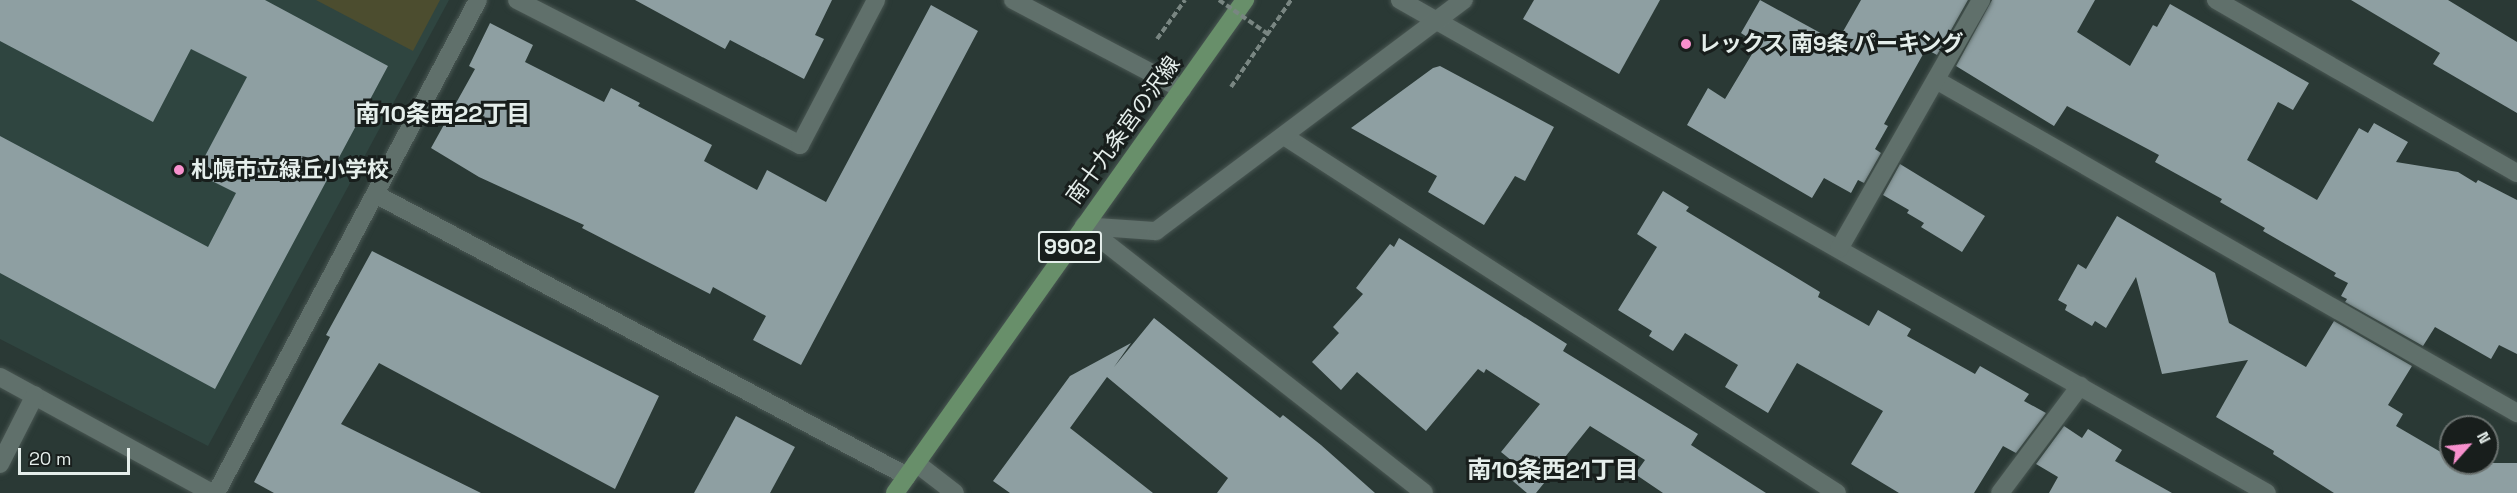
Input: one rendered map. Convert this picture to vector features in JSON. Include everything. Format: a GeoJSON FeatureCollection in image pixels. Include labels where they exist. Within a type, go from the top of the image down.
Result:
{"type":"FeatureCollection","features":[{"type":"Feature","properties":{"kind":"main road","name":"南十九条宮の沢線"},"geometry":{"type":"LineString","coordinates":[[895,493],[1245,0]]}},
{"type":"Feature","properties":{"kind":"street"},"geometry":{"type":"LineString","coordinates":[[0,377],[214,493],[478,0]]}},
{"type":"Feature","properties":{"kind":"street"},"geometry":{"type":"LineString","coordinates":[[517,0],[800,145],[876,0]]}},
{"type":"Feature","properties":{"kind":"street"},"geometry":{"type":"LineString","coordinates":[[1013,0],[1182,89]]}},
{"type":"Feature","properties":{"kind":"street"},"geometry":{"type":"LineString","coordinates":[[1400,0],[2267,493]]}},
{"type":"Feature","properties":{"kind":"street"},"geometry":{"type":"LineString","coordinates":[[1084,226],[1156,231],[1464,0]]}},
{"type":"Feature","properties":{"kind":"street"},"geometry":{"type":"LineString","coordinates":[[1839,249],[1981,0]]}},
{"type":"Feature","properties":{"kind":"street"},"geometry":{"type":"LineString","coordinates":[[2216,0],[2517,173]]}},
{"type":"Feature","properties":{"kind":"street"},"geometry":{"type":"LineString","coordinates":[[1936,80],[2517,413]]}},
{"type":"Feature","properties":{"kind":"street"},"geometry":{"type":"LineString","coordinates":[[1284,136],[1837,493]]}},
{"type":"Feature","properties":{"kind":"street"},"geometry":{"type":"LineString","coordinates":[[375,194],[955,493]]}},
{"type":"Feature","properties":{"kind":"street"},"geometry":{"type":"LineString","coordinates":[[1084,226],[1424,493]]}},
{"type":"Feature","properties":{"kind":"street"},"geometry":{"type":"LineString","coordinates":[[2000,493],[2080,386]]}},
{"type":"Feature","properties":{"kind":"street"},"geometry":{"type":"LineString","coordinates":[[0,464],[35,395]]}},
{"type":"Feature","properties":{"kind":"path"},"geometry":{"type":"LineString","coordinates":[[1157,39],[1185,0]]}},
{"type":"Feature","properties":{"kind":"path"},"geometry":{"type":"LineString","coordinates":[[1220,0],[1268,34]]}},
{"type":"Feature","properties":{"kind":"path"},"geometry":{"type":"LineString","coordinates":[[1231,87],[1291,0]]}},
{"type":"Feature","properties":{"kind":"shaded area","name":"札幌市立緑丘小学校"},"geometry":{"type":"Polygon","coordinates":[[[0,0],[449,0],[208,446],[0,339],[0,0]]]}},
{"type":"Feature","properties":{"kind":"green space"},"geometry":{"type":"Polygon","coordinates":[[[316,0],[440,0],[413,51],[316,0]]]}},
{"type":"Feature","properties":{"kind":"building"},"geometry":{"type":"Polygon","coordinates":[[[0,0],[265,0],[388,66],[215,389],[0,273],[0,136],[208,247],[236,193],[196,173],[247,77],[191,49],[153,122],[0,41],[0,0]]]}},
{"type":"Feature","properties":{"kind":"building"},"geometry":{"type":"Polygon","coordinates":[[[635,0],[832,0],[815,35],[824,39],[804,79],[730,40],[725,49],[635,0]]]}},
{"type":"Feature","properties":{"kind":"building"},"geometry":{"type":"Polygon","coordinates":[[[1534,0],[1660,0],[1619,74],[1523,19],[1534,0]]]}},
{"type":"Feature","properties":{"kind":"building"},"geometry":{"type":"Polygon","coordinates":[[[1760,0],[1837,42],[1861,0],[1968,0],[1937,55],[1926,49],[1884,124],[1888,126],[1875,149],[1881,153],[1864,183],[1858,180],[1851,193],[1824,178],[1812,198],[1687,125],[1708,88],[1725,99],[1758,44],[1741,33],[1760,0]]]}},
{"type":"Feature","properties":{"kind":"building"},"geometry":{"type":"Polygon","coordinates":[[[1992,0],[2095,0],[2077,32],[2130,66],[2153,25],[2157,27],[2170,4],[2309,83],[2293,110],[2278,102],[2247,160],[2317,200],[2359,128],[2368,133],[2374,123],[2408,142],[2396,162],[2458,172],[2476,183],[2478,180],[2517,200],[2517,354],[2499,345],[2491,359],[2435,327],[2423,346],[2345,302],[2347,299],[2341,296],[2348,283],[2334,276],[2336,273],[2263,231],[2265,228],[2220,202],[2222,199],[2155,162],[2159,155],[2067,106],[2054,126],[1956,66],[1992,0]]]}},
{"type":"Feature","properties":{"kind":"building"},"geometry":{"type":"Polygon","coordinates":[[[2351,0],[2448,0],[2517,42],[2517,113],[2433,64],[2440,53],[2351,0]]]}},
{"type":"Feature","properties":{"kind":"building"},"geometry":{"type":"Polygon","coordinates":[[[931,5],[978,31],[801,365],[753,340],[766,316],[713,287],[710,294],[582,228],[584,225],[479,177],[431,148],[475,69],[469,66],[490,23],[533,45],[525,62],[604,102],[611,88],[640,103],[638,106],[712,145],[704,161],[757,190],[767,170],[826,202],[931,5]]]}},
{"type":"Feature","properties":{"kind":"building"},"geometry":{"type":"Polygon","coordinates":[[[1440,66],[1554,127],[1525,181],[1515,176],[1484,225],[1428,192],[1437,176],[1351,128],[1433,68],[1440,66]]]}},
{"type":"Feature","properties":{"kind":"building"},"geometry":{"type":"Polygon","coordinates":[[[1900,164],[1985,216],[1962,252],[1921,227],[1924,223],[1907,213],[1909,210],[1883,195],[1900,164]]]}},
{"type":"Feature","properties":{"kind":"building"},"geometry":{"type":"Polygon","coordinates":[[[1663,191],[1689,207],[1686,211],[1820,292],[1818,297],[1869,326],[1878,310],[1911,329],[1907,336],[1975,374],[1980,366],[2029,394],[2024,401],[2046,413],[2016,453],[2003,446],[1974,493],[1899,493],[1851,464],[1883,411],[1797,363],[1768,413],[1725,387],[1738,365],[1685,333],[1673,351],[1649,336],[1652,331],[1618,310],[1657,247],[1637,234],[1663,191]]]}},
{"type":"Feature","properties":{"kind":"building"},"geometry":{"type":"Polygon","coordinates":[[[2117,216],[2215,273],[2229,323],[2306,367],[2334,321],[2412,366],[2388,405],[2403,414],[2396,426],[2439,451],[2439,475],[2499,475],[2499,463],[2517,463],[2517,493],[2334,493],[2273,454],[2274,451],[2216,417],[2248,360],[2162,374],[2136,277],[2106,328],[2095,321],[2092,326],[2065,310],[2067,305],[2058,300],[2078,264],[2086,269],[2117,216]]]}},
{"type":"Feature","properties":{"kind":"building"},"geometry":{"type":"Polygon","coordinates":[[[1399,238],[1567,344],[1563,351],[1698,434],[1691,445],[1766,493],[1663,493],[1635,474],[1645,460],[1590,426],[1536,493],[1527,493],[1507,476],[1517,465],[1501,452],[1540,404],[1486,369],[1484,373],[1478,369],[1426,431],[1357,372],[1341,390],[1312,362],[1339,333],[1333,327],[1363,294],[1356,288],[1390,244],[1394,247],[1399,238]]]}},
{"type":"Feature","properties":{"kind":"building"},"geometry":{"type":"Polygon","coordinates":[[[372,251],[659,396],[615,489],[379,363],[341,424],[481,493],[274,493],[254,482],[330,337],[326,335],[372,251]]]}},
{"type":"Feature","properties":{"kind":"building"},"geometry":{"type":"Polygon","coordinates":[[[1154,318],[1280,418],[1283,415],[1321,445],[1375,493],[1217,493],[1228,478],[1107,377],[1070,428],[1153,493],[1010,493],[993,481],[1070,376],[1131,343],[1114,367],[1154,318]]]}},
{"type":"Feature","properties":{"kind":"building"},"geometry":{"type":"Polygon","coordinates":[[[736,416],[795,447],[770,493],[694,493],[736,416]]]}},
{"type":"Feature","properties":{"kind":"building"},"geometry":{"type":"Polygon","coordinates":[[[2064,426],[2082,438],[2088,429],[2122,450],[2115,461],[2172,493],[2049,493],[2058,477],[2036,464],[2064,426]]]}},
{"type":"Feature","properties":{"kind":"place","name":"レックス 南9条 パーキング"},"geometry":{"type":"Point","coordinates":[1686,44]}},
{"type":"Feature","properties":{"kind":"place","name":"札幌市立緑丘小学校"},"geometry":{"type":"Point","coordinates":[179,170]}},
{"type":"Feature","properties":{"kind":"district","name":"南10条西22丁目"},"geometry":{"type":"Point","coordinates":[443,114]}},
{"type":"Feature","properties":{"kind":"district","name":"南10条西21丁目"},"geometry":{"type":"Point","coordinates":[1553,470]}}]}
